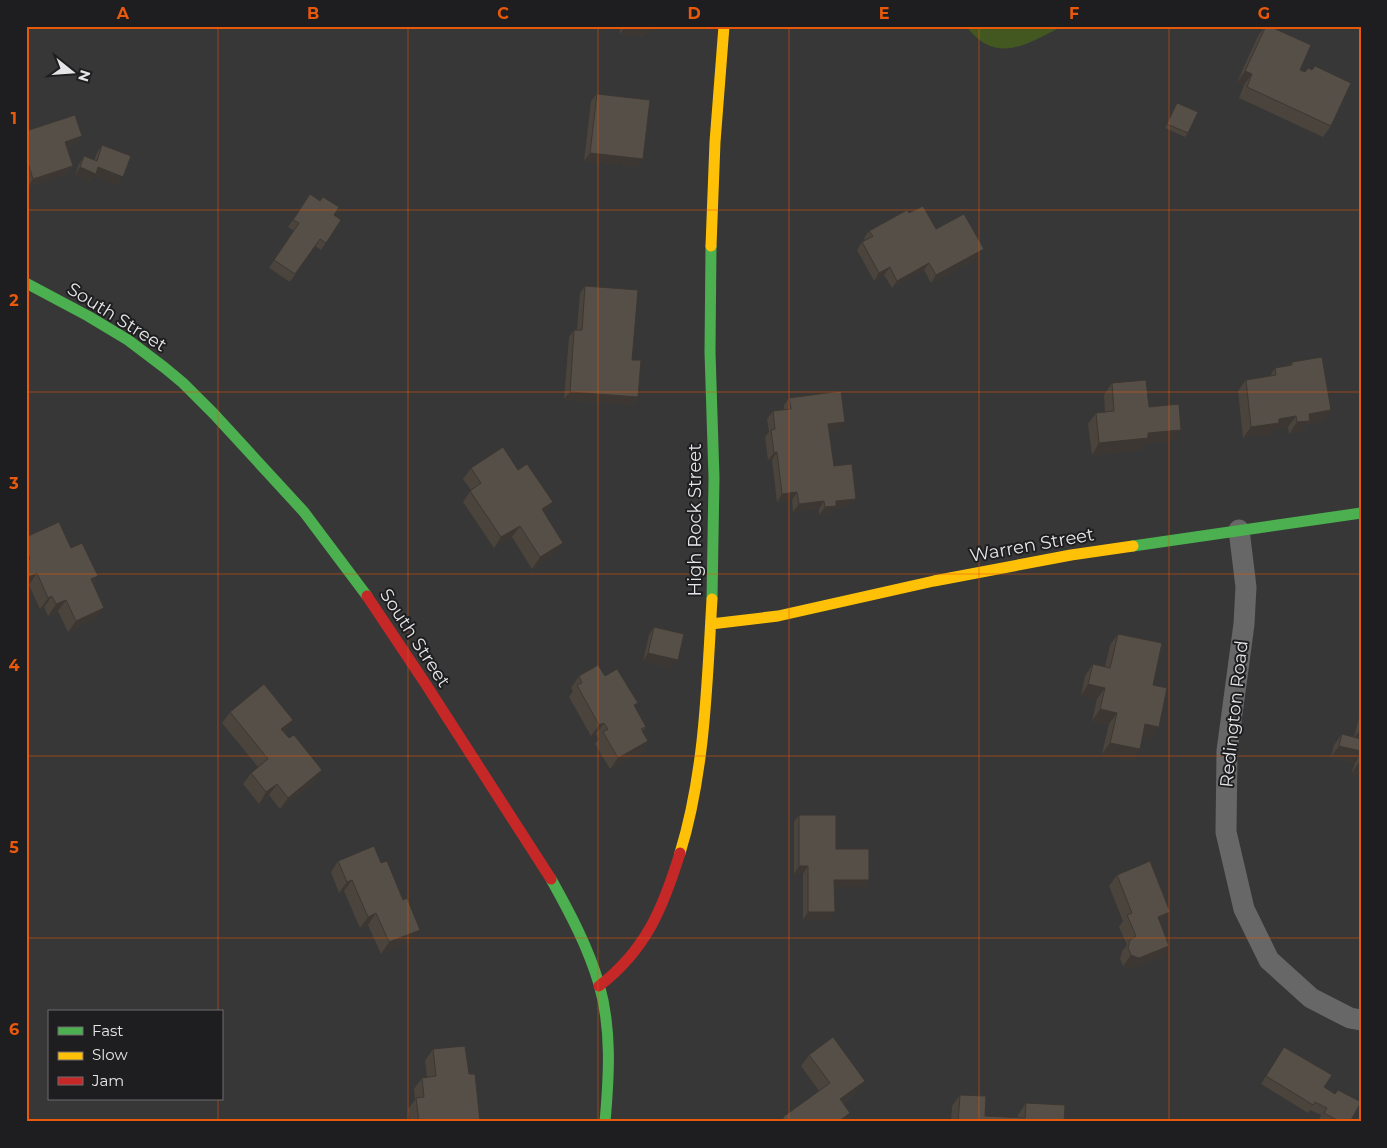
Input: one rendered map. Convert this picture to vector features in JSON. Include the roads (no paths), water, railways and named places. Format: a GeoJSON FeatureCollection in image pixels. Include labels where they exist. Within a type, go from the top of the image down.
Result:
{"type":"FeatureCollection","features":[{"type":"Feature","properties":{"kind":"street","name":"High Rock Street"},"geometry":{"type":"LineString","coordinates":[[599,986],[622,968],[645,938],[656,917],[673,876],[686,836],[700,752],[711,624],[714,561],[710,246],[714,132],[724,26]]}},
{"type":"Feature","properties":{"kind":"street","name":"South Street"},"geometry":{"type":"LineString","coordinates":[[26,283],[87,314],[122,336],[154,358],[184,383],[315,524],[376,608],[544,869],[581,939],[599,986],[606,1030],[608,1052],[605,1122]]}},
{"type":"Feature","properties":{"kind":"street","name":"Warren Street"},"geometry":{"type":"LineString","coordinates":[[711,624],[778,616],[1001,567],[1361,513]]}},
{"type":"Feature","properties":{"kind":"street","name":"Redington Road"},"geometry":{"type":"LineString","coordinates":[[1239,530],[1246,587],[1244,624],[1227,751],[1226,832],[1244,909],[1269,960],[1312,998],[1350,1018],[1361,1020]]}}]}
